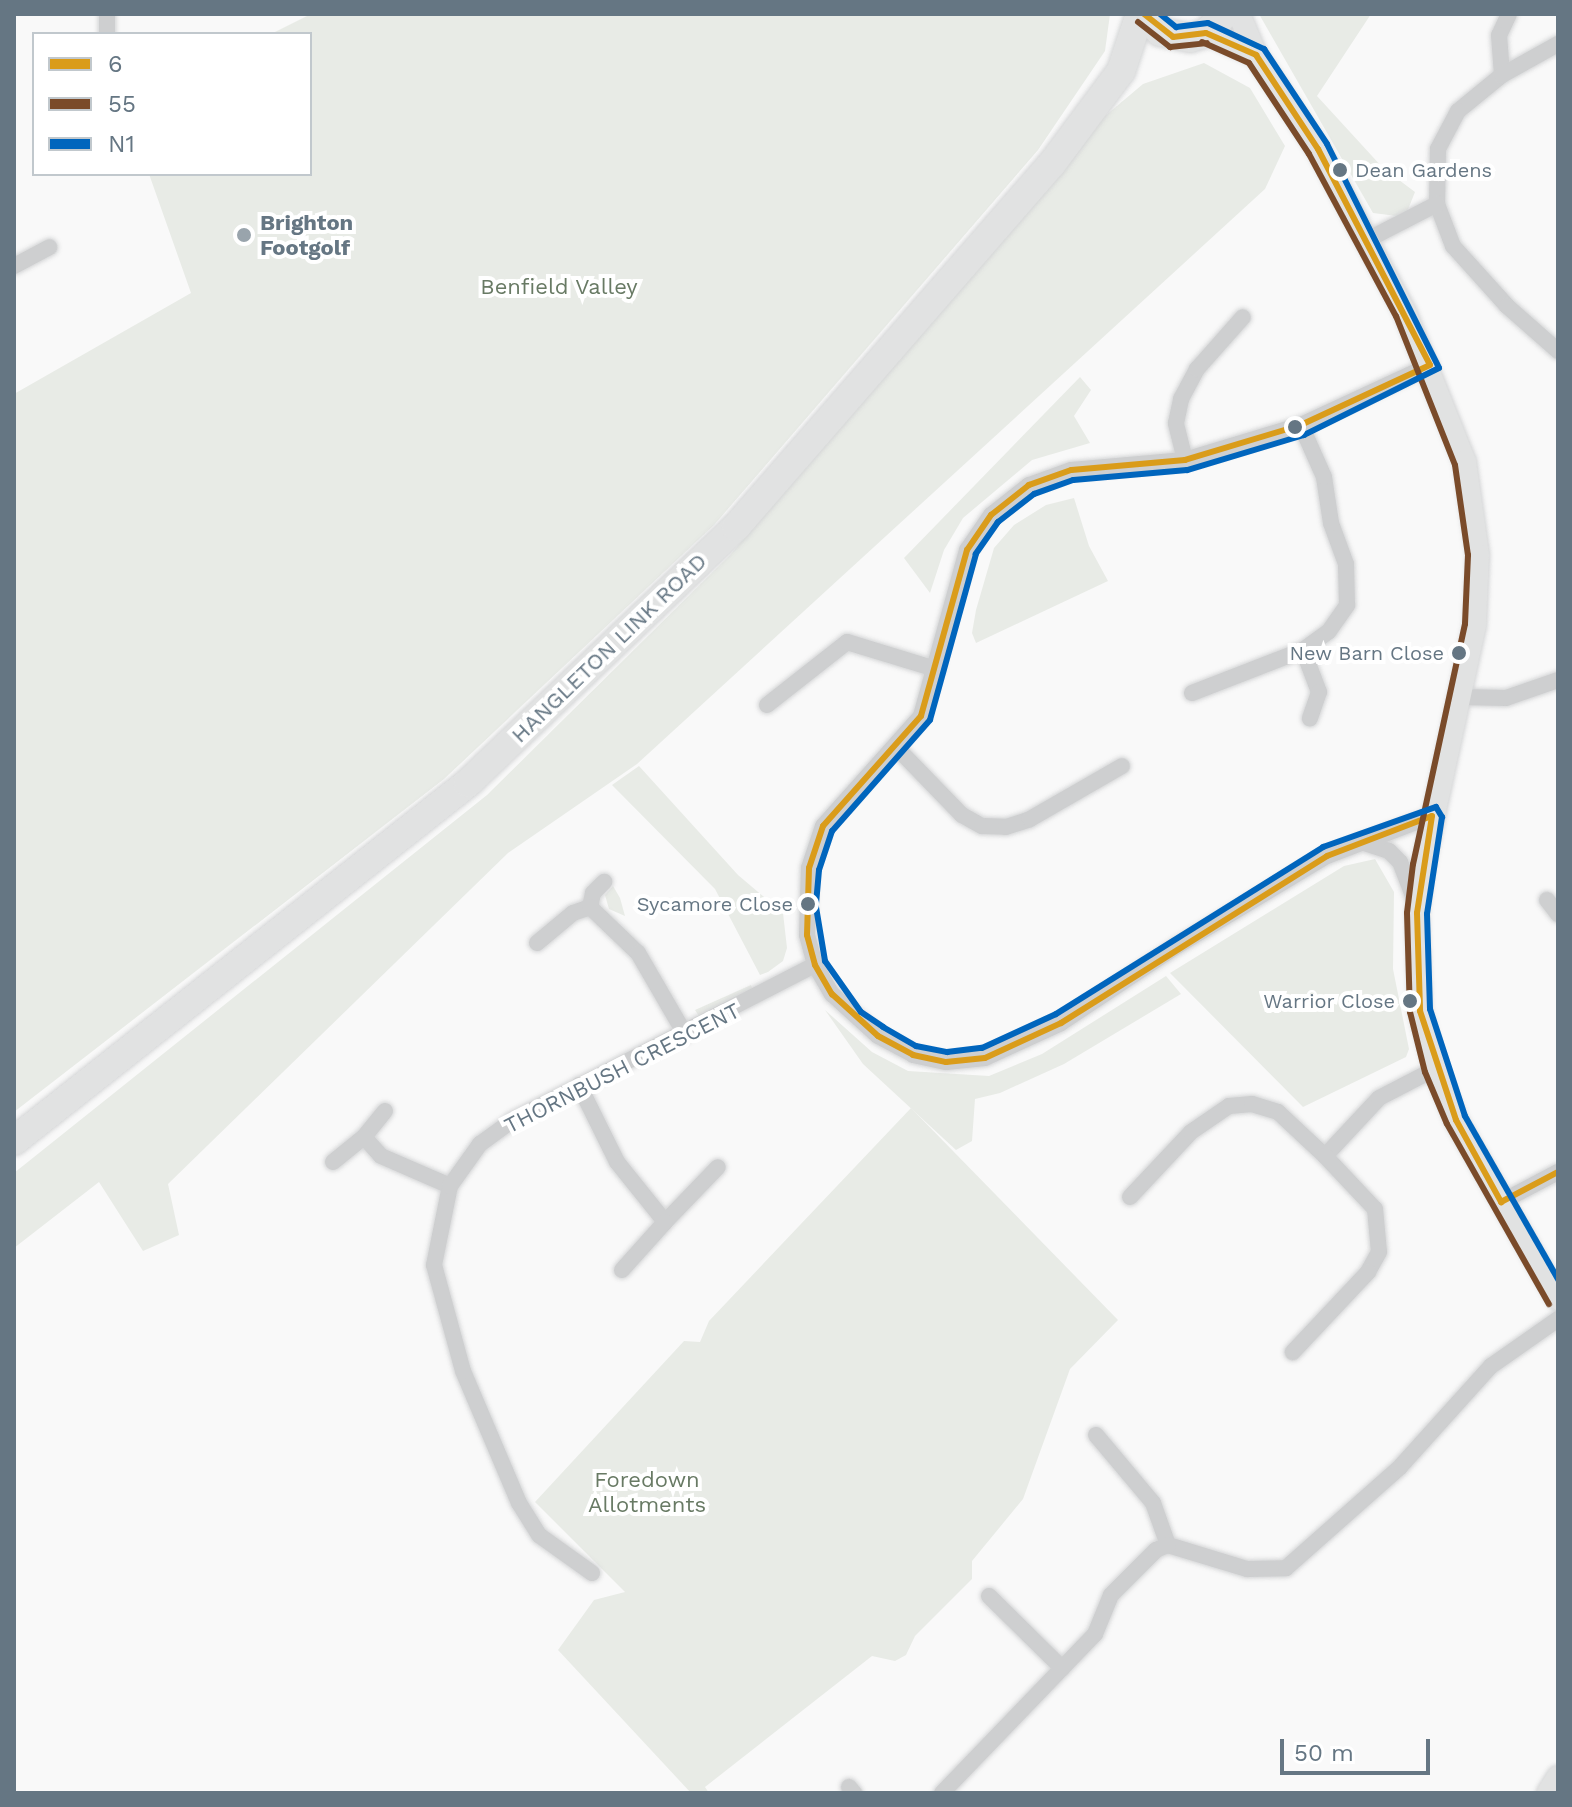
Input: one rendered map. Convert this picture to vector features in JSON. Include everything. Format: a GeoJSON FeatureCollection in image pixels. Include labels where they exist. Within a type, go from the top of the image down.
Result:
{"type":"FeatureCollection","features":[{"type":"Feature","properties":{"kind":"highway"},"geometry":{"type":"LineString","coordinates":[[1142,14],[1160,32],[1173,37],[1216,24]]}},
{"type":"Feature","properties":{"kind":"highway","name":"HANGLETON LINK ROAD"},"geometry":{"type":"LineString","coordinates":[[14,1141],[468,783],[736,527],[1051,165],[1121,71],[1142,14]]}},
{"type":"Feature","properties":{"kind":"highway","name":"HANGLETON LINK ROAD"},"geometry":{"type":"LineString","coordinates":[[1121,71],[1173,37]]}},
{"type":"Feature","properties":{"kind":"street"},"geometry":{"type":"LineString","coordinates":[[1239,14],[1256,55],[1318,149],[1367,240],[1430,365],[1465,462],[1476,525],[1475,625],[1462,697],[1432,816],[1417,913]]}},
{"type":"Feature","properties":{"kind":"street"},"geometry":{"type":"LineString","coordinates":[[1502,75],[1499,35],[1509,14]]}},
{"type":"Feature","properties":{"kind":"street"},"geometry":{"type":"LineString","coordinates":[[1216,24],[1256,55]]}},
{"type":"Feature","properties":{"kind":"street"},"geometry":{"type":"LineString","coordinates":[[1556,350],[1507,306],[1453,246],[1437,204],[1434,171],[1446,129],[1472,96],[1502,75],[1558,44]]}},
{"type":"Feature","properties":{"kind":"street"},"geometry":{"type":"LineString","coordinates":[[1367,240],[1437,204]]}},
{"type":"Feature","properties":{"kind":"street"},"geometry":{"type":"LineString","coordinates":[[14,266],[49,247]]}},
{"type":"Feature","properties":{"kind":"street"},"geometry":{"type":"LineString","coordinates":[[1185,460],[1176,423],[1181,399],[1197,369],[1243,317]]}},
{"type":"Feature","properties":{"kind":"street"},"geometry":{"type":"LineString","coordinates":[[1430,365],[1301,425],[1185,460],[1071,470],[1029,485],[991,515],[967,550],[943,627],[936,669],[921,716],[823,826],[809,868],[806,907],[815,965],[854,1019],[878,1036],[913,1055],[946,1062],[985,1058],[1061,1023],[1177,946],[1327,856],[1432,816]]}},
{"type":"Feature","properties":{"kind":"street"},"geometry":{"type":"LineString","coordinates":[[1192,693],[1303,650],[1329,631],[1347,605],[1346,564],[1331,523],[1324,477],[1301,425]]}},
{"type":"Feature","properties":{"kind":"street"},"geometry":{"type":"LineString","coordinates":[[767,705],[847,642],[936,669]]}},
{"type":"Feature","properties":{"kind":"street"},"geometry":{"type":"LineString","coordinates":[[1303,650],[1319,692],[1310,718]]}},
{"type":"Feature","properties":{"kind":"street"},"geometry":{"type":"LineString","coordinates":[[1462,697],[1506,698],[1558,680]]}},
{"type":"Feature","properties":{"kind":"street"},"geometry":{"type":"LineString","coordinates":[[896,747],[962,815],[982,826],[1006,827],[1030,819],[1122,766]]}},
{"type":"Feature","properties":{"kind":"street"},"geometry":{"type":"LineString","coordinates":[[1361,842],[1389,851],[1410,877],[1417,913],[1420,1011],[1435,1069],[1501,1202],[1558,1299]]}},
{"type":"Feature","properties":{"kind":"street"},"geometry":{"type":"LineString","coordinates":[[590,907],[593,893],[604,882]]}},
{"type":"Feature","properties":{"kind":"street"},"geometry":{"type":"LineString","coordinates":[[1547,900],[1558,914]]}},
{"type":"Feature","properties":{"kind":"street"},"geometry":{"type":"LineString","coordinates":[[537,943],[573,913],[590,907]]}},
{"type":"Feature","properties":{"kind":"street"},"geometry":{"type":"LineString","coordinates":[[590,907],[638,953],[685,1034]]}},
{"type":"Feature","properties":{"kind":"street","name":"THORNBUSH CRESCENT"},"geometry":{"type":"LineString","coordinates":[[592,1573],[539,1535],[519,1503],[463,1371],[434,1265],[450,1186],[480,1144],[579,1085],[685,1034],[815,965]]}},
{"type":"Feature","properties":{"kind":"street"},"geometry":{"type":"LineString","coordinates":[[1325,1156],[1379,1098],[1435,1069]]}},
{"type":"Feature","properties":{"kind":"street"},"geometry":{"type":"LineString","coordinates":[[579,1085],[617,1162],[665,1222]]}},
{"type":"Feature","properties":{"kind":"street"},"geometry":{"type":"LineString","coordinates":[[1130,1197],[1191,1132],[1229,1106],[1252,1104],[1278,1112],[1325,1156],[1375,1209],[1379,1252],[1368,1272],[1293,1352]]}},
{"type":"Feature","properties":{"kind":"street"},"geometry":{"type":"LineString","coordinates":[[333,1162],[364,1137],[385,1111]]}},
{"type":"Feature","properties":{"kind":"street"},"geometry":{"type":"LineString","coordinates":[[364,1137],[381,1156],[450,1186]]}},
{"type":"Feature","properties":{"kind":"street"},"geometry":{"type":"LineString","coordinates":[[622,1270],[718,1167]]}},
{"type":"Feature","properties":{"kind":"street"},"geometry":{"type":"LineString","coordinates":[[1501,1202],[1558,1172]]}},
{"type":"Feature","properties":{"kind":"street"},"geometry":{"type":"LineString","coordinates":[[942,1793],[1095,1634],[1111,1595],[1156,1550],[1168,1545],[1247,1569],[1286,1568],[1400,1467],[1491,1366],[1558,1319]]}},
{"type":"Feature","properties":{"kind":"street"},"geometry":{"type":"LineString","coordinates":[[1096,1435],[1153,1503],[1168,1545]]}},
{"type":"Feature","properties":{"kind":"street"},"geometry":{"type":"LineString","coordinates":[[989,1596],[1062,1668]]}},
{"type":"Feature","properties":{"kind":"street"},"geometry":{"type":"LineString","coordinates":[[1548,1793],[1558,1777]]}},
{"type":"Feature","properties":{"kind":"green space","name":"Benfield Valley"},"geometry":{"type":"Polygon","coordinates":[[[311,14],[1110,14],[1105,51],[1038,150],[714,525],[444,779],[14,1112],[14,394],[191,293],[150,176],[312,176],[312,32],[275,32],[311,14]]]}},
{"type":"Feature","properties":{"kind":"green space"},"geometry":{"type":"Polygon","coordinates":[[[1259,14],[1371,14],[1317,96],[1383,168],[1415,192],[1405,217],[1373,213],[1259,14]]]}},
{"type":"Feature","properties":{"kind":"green space"},"geometry":{"type":"Polygon","coordinates":[[[1204,63],[1250,88],[1285,146],[1265,189],[637,764],[508,853],[168,1184],[179,1235],[143,1251],[99,1182],[14,1248],[14,1173],[487,795],[730,555],[1092,127],[1143,84],[1204,63]]]}},
{"type":"Feature","properties":{"kind":"green space"},"geometry":{"type":"Polygon","coordinates":[[[1080,377],[1091,390],[1074,416],[1090,443],[1032,460],[963,518],[944,550],[930,593],[904,558],[1080,377]]]}},
{"type":"Feature","properties":{"kind":"green space"},"geometry":{"type":"Polygon","coordinates":[[[1074,498],[1089,546],[1108,581],[976,643],[972,633],[976,610],[994,548],[1014,525],[1046,505],[1074,498]]]}},
{"type":"Feature","properties":{"kind":"green space"},"geometry":{"type":"Polygon","coordinates":[[[639,766],[738,875],[783,913],[787,948],[783,961],[768,972],[760,975],[715,889],[612,785],[639,766]]]}},
{"type":"Feature","properties":{"kind":"green space"},"geometry":{"type":"Polygon","coordinates":[[[1375,859],[1394,892],[1393,969],[1409,1049],[1406,1057],[1303,1107],[1170,973],[1344,866],[1375,859]]]}},
{"type":"Feature","properties":{"kind":"green space"},"geometry":{"type":"Polygon","coordinates":[[[613,886],[625,916],[609,909],[605,895],[613,886]]]}},
{"type":"Feature","properties":{"kind":"green space"},"geometry":{"type":"Polygon","coordinates":[[[1166,976],[1181,994],[1064,1064],[1000,1093],[975,1099],[972,1141],[956,1150],[863,1064],[825,1010],[872,1052],[908,1071],[989,1076],[1042,1054],[1166,976]]]}},
{"type":"Feature","properties":{"kind":"green space"},"geometry":{"type":"Polygon","coordinates":[[[751,985],[753,990],[699,1016],[695,1010],[751,985]]]}},
{"type":"Feature","properties":{"kind":"green space","name":"Foredown Allotments"},"geometry":{"type":"Polygon","coordinates":[[[911,1108],[1118,1320],[1070,1369],[1023,1499],[972,1561],[972,1579],[915,1636],[906,1655],[895,1661],[872,1656],[705,1787],[709,1793],[691,1793],[558,1650],[594,1600],[625,1592],[535,1502],[684,1341],[700,1342],[709,1321],[911,1108]]]}},
{"type":"Feature","properties":{"kind":"transit line","name":"6"},"geometry":{"type":"LineString","coordinates":[[1144,14],[1173,37],[1206,33],[1256,55],[1318,149],[1430,365]]}},
{"type":"Feature","properties":{"kind":"transit line","name":"N1"},"geometry":{"type":"LineString","coordinates":[[1160,14],[1176,27],[1208,23],[1264,49],[1327,144],[1439,368],[1304,435],[1187,470],[1073,480],[1034,494],[998,522],[976,554],[930,720],[832,831],[819,870],[816,907],[825,961],[861,1012],[916,1046],[947,1052],[982,1048],[1056,1014],[1323,847],[1436,807],[1442,817],[1427,914],[1430,1009],[1465,1116],[1558,1279]]}},
{"type":"Feature","properties":{"kind":"transit line","name":"55"},"geometry":{"type":"LineString","coordinates":[[1138,22],[1170,47],[1207,43]]}},
{"type":"Feature","properties":{"kind":"transit line","name":"55"},"geometry":{"type":"LineString","coordinates":[[1202,42],[1249,63],[1309,154],[1396,316],[1455,465],[1468,555],[1465,624],[1413,864],[1407,913],[1410,1012],[1425,1072],[1447,1124],[1549,1304]]}},
{"type":"Feature","properties":{"kind":"transit line","name":"6"},"geometry":{"type":"LineString","coordinates":[[1430,365],[1301,425],[1185,460],[1071,470],[1029,485],[991,515],[967,550],[921,716],[823,826],[809,868],[807,935],[815,965],[832,994],[878,1036],[913,1055],[946,1062],[985,1058],[1061,1023],[1327,856],[1432,816]]}},
{"type":"Feature","properties":{"kind":"transit line","name":"6"},"geometry":{"type":"LineString","coordinates":[[1432,816],[1417,913],[1420,1011],[1456,1120],[1501,1202]]}},
{"type":"Feature","properties":{"kind":"transit line","name":"6"},"geometry":{"type":"LineString","coordinates":[[1501,1202],[1558,1172]]}},
{"type":"Feature","properties":{"kind":"place","name":"Dean Gardens"},"geometry":{"type":"Point","coordinates":[1340,170]}},
{"type":"Feature","properties":{"kind":"place","name":"Brighton Footgolf"},"geometry":{"type":"Point","coordinates":[244,235]}},
{"type":"Feature","properties":{"kind":"place","name":"New Barn Close"},"geometry":{"type":"Point","coordinates":[1459,653]}},
{"type":"Feature","properties":{"kind":"place","name":"Sycamore Close"},"geometry":{"type":"Point","coordinates":[808,904]}},
{"type":"Feature","properties":{"kind":"place","name":"Warrior Close"},"geometry":{"type":"Point","coordinates":[1410,1001]}}]}
